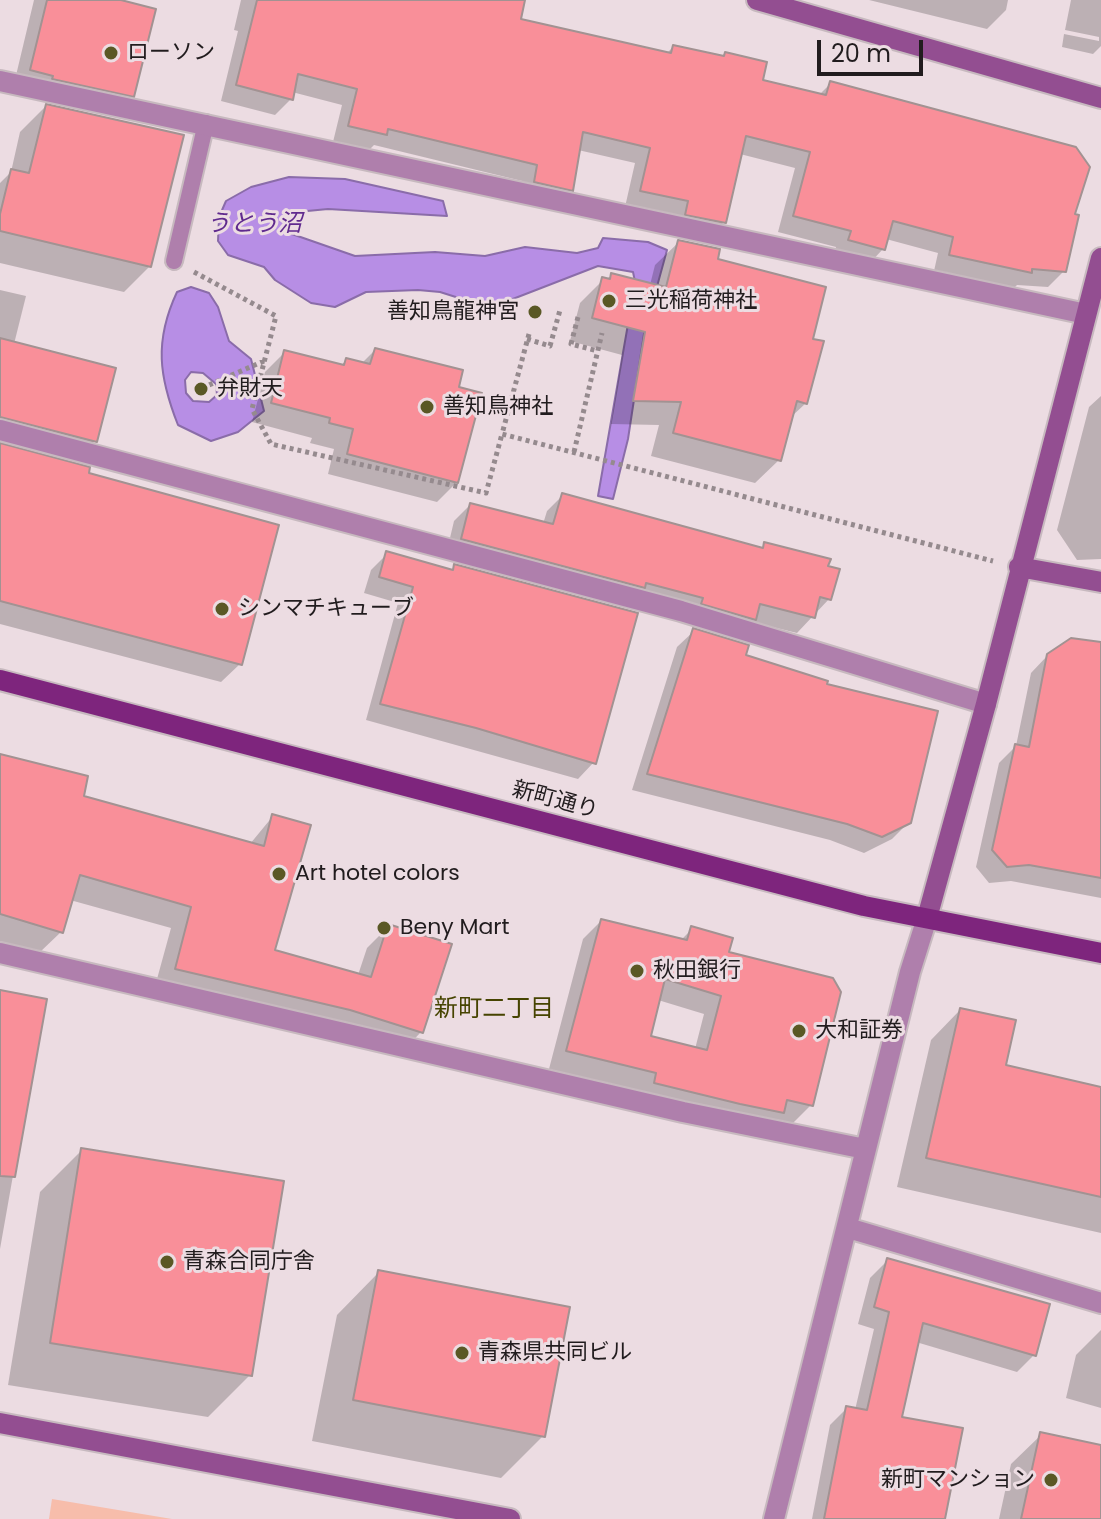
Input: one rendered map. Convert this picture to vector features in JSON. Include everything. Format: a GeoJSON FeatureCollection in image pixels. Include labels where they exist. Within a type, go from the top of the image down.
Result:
{"type":"FeatureCollection","features":[{"type":"Feature","properties":{"kind":"main road","name":"新町通り"},"geometry":{"type":"LineString","coordinates":[[0,680],[864,906],[1101,953]]}},
{"type":"Feature","properties":{"kind":"street"},"geometry":{"type":"LineString","coordinates":[[757,0],[1101,98]]}},
{"type":"Feature","properties":{"kind":"street"},"geometry":{"type":"LineString","coordinates":[[0,81],[1086,314]]}},
{"type":"Feature","properties":{"kind":"street"},"geometry":{"type":"LineString","coordinates":[[774,1519],[865,1149],[986,704],[1101,258]]}},
{"type":"Feature","properties":{"kind":"street"},"geometry":{"type":"LineString","coordinates":[[0,430],[681,611],[986,704]]}},
{"type":"Feature","properties":{"kind":"street"},"geometry":{"type":"LineString","coordinates":[[1019,567],[1101,582]]}},
{"type":"Feature","properties":{"kind":"street"},"geometry":{"type":"LineString","coordinates":[[0,953],[683,1112],[865,1149]]}},
{"type":"Feature","properties":{"kind":"street"},"geometry":{"type":"LineString","coordinates":[[848,1228],[1101,1303]]}},
{"type":"Feature","properties":{"kind":"street"},"geometry":{"type":"LineString","coordinates":[[0,1423],[508,1519]]}},
{"type":"Feature","properties":{"kind":"lane"},"geometry":{"type":"LineString","coordinates":[[174,261],[206,123]]}},
{"type":"Feature","properties":{"kind":"path"},"geometry":{"type":"LineString","coordinates":[[174,261],[276,316],[252,409],[271,444],[486,493],[528,336],[550,346],[560,310]]}},
{"type":"Feature","properties":{"kind":"path"},"geometry":{"type":"LineString","coordinates":[[578,317],[571,344],[598,351]]}},
{"type":"Feature","properties":{"kind":"path"},"geometry":{"type":"LineString","coordinates":[[574,453],[602,333]]}},
{"type":"Feature","properties":{"kind":"path"},"geometry":{"type":"LineString","coordinates":[[209,385],[265,360]]}},
{"type":"Feature","properties":{"kind":"path"},"geometry":{"type":"LineString","coordinates":[[502,434],[994,561]]}},
{"type":"Feature","properties":{"kind":"shaded area"},"geometry":{"type":"Polygon","coordinates":[[[52,1499],[172,1519],[49,1519],[52,1499]]]}},
{"type":"Feature","properties":{"kind":"water","name":"うとう沼"},"geometry":{"type":"Polygon","coordinates":[[[289,177],[345,179],[443,201],[447,216],[328,209],[297,212],[289,233],[355,256],[435,252],[485,256],[525,247],[577,253],[598,248],[603,238],[648,242],[667,250],[644,334],[628,439],[613,499],[598,496],[631,307],[637,291],[633,272],[598,266],[505,302],[481,305],[440,292],[418,290],[366,292],[335,307],[311,303],[275,280],[264,267],[228,255],[218,241],[219,217],[226,201],[251,187],[289,177]]]}},
{"type":"Feature","properties":{"kind":"water"},"geometry":{"type":"Polygon","coordinates":[[[191,287],[209,293],[218,307],[229,341],[251,359],[264,411],[238,432],[211,441],[178,425],[163,375],[162,343],[177,292],[191,287]],[[191,372],[185,380],[186,393],[193,401],[209,402],[217,395],[216,384],[203,373],[191,372]]]}},
{"type":"Feature","properties":{"kind":"building"},"geometry":{"type":"Polygon","coordinates":[[[47,0],[121,0],[156,9],[134,97],[52,79],[53,76],[30,70],[47,0]]]}},
{"type":"Feature","properties":{"kind":"building"},"geometry":{"type":"Polygon","coordinates":[[[257,0],[525,0],[521,19],[671,53],[673,45],[724,56],[725,52],[767,62],[763,80],[826,95],[830,81],[1076,147],[1090,167],[1075,214],[1079,215],[1066,272],[1032,269],[1032,273],[949,255],[953,237],[893,221],[885,250],[848,240],[851,231],[793,216],[810,152],[746,136],[726,223],[685,215],[688,201],[640,191],[650,148],[583,132],[573,191],[534,182],[537,165],[388,129],[387,135],[348,126],[357,89],[298,74],[293,100],[236,85],[257,0]]]}},
{"type":"Feature","properties":{"kind":"building"},"geometry":{"type":"Polygon","coordinates":[[[46,104],[184,135],[151,267],[0,231],[0,214],[11,169],[29,173],[46,104]]]}},
{"type":"Feature","properties":{"kind":"building"},"geometry":{"type":"Polygon","coordinates":[[[678,240],[720,249],[718,259],[826,287],[813,339],[824,341],[807,404],[797,401],[781,461],[673,433],[681,402],[633,401],[645,332],[592,318],[602,277],[610,279],[611,273],[666,287],[678,240]]]}},
{"type":"Feature","properties":{"kind":"building"},"geometry":{"type":"Polygon","coordinates":[[[0,338],[116,368],[97,442],[0,417],[0,338]]]}},
{"type":"Feature","properties":{"kind":"building"},"geometry":{"type":"Polygon","coordinates":[[[375,348],[463,370],[459,387],[482,393],[458,483],[347,454],[353,429],[329,423],[330,418],[271,403],[284,350],[344,365],[346,358],[370,364],[375,348]]]}},
{"type":"Feature","properties":{"kind":"building"},"geometry":{"type":"Polygon","coordinates":[[[0,443],[90,467],[89,473],[279,525],[242,665],[0,601],[0,443]]]}},
{"type":"Feature","properties":{"kind":"building"},"geometry":{"type":"Polygon","coordinates":[[[562,493],[763,548],[764,542],[831,559],[828,566],[840,569],[831,600],[820,597],[815,618],[760,604],[756,620],[701,604],[703,598],[646,583],[645,588],[461,539],[470,503],[553,524],[562,493]]]}},
{"type":"Feature","properties":{"kind":"building"},"geometry":{"type":"Polygon","coordinates":[[[386,551],[453,570],[454,564],[638,613],[596,764],[476,728],[380,704],[413,587],[379,577],[386,551]]]}},
{"type":"Feature","properties":{"kind":"building"},"geometry":{"type":"Polygon","coordinates":[[[693,628],[749,645],[746,655],[828,681],[827,684],[938,711],[911,823],[882,837],[847,824],[647,774],[693,628]]]}},
{"type":"Feature","properties":{"kind":"building"},"geometry":{"type":"Polygon","coordinates":[[[1071,638],[1101,642],[1101,878],[1029,865],[1007,867],[992,850],[1015,744],[1029,747],[1047,654],[1071,638]]]}},
{"type":"Feature","properties":{"kind":"building"},"geometry":{"type":"Polygon","coordinates":[[[0,754],[88,776],[84,796],[264,846],[272,814],[311,825],[275,950],[371,977],[388,924],[452,944],[423,1033],[350,1010],[175,969],[191,907],[80,875],[63,933],[0,914],[0,754]]]}},
{"type":"Feature","properties":{"kind":"building"},"geometry":{"type":"Polygon","coordinates":[[[601,919],[687,940],[691,926],[733,938],[729,952],[833,978],[841,992],[813,1106],[787,1100],[784,1113],[654,1083],[656,1073],[566,1051],[601,919]],[[665,979],[651,1036],[707,1050],[721,996],[665,979]]]}},
{"type":"Feature","properties":{"kind":"building"},"geometry":{"type":"Polygon","coordinates":[[[0,990],[47,999],[15,1177],[0,1176],[0,990]]]}},
{"type":"Feature","properties":{"kind":"building"},"geometry":{"type":"Polygon","coordinates":[[[960,1008],[1016,1020],[1006,1065],[1101,1087],[1101,1197],[926,1158],[960,1008]]]}},
{"type":"Feature","properties":{"kind":"building","name":"青森合同庁舎"},"geometry":{"type":"Polygon","coordinates":[[[81,1148],[284,1181],[252,1376],[50,1343],[81,1148]]]}},
{"type":"Feature","properties":{"kind":"building"},"geometry":{"type":"Polygon","coordinates":[[[887,1258],[1050,1304],[1036,1356],[923,1323],[902,1417],[963,1428],[945,1519],[824,1519],[846,1406],[867,1410],[889,1312],[874,1307],[887,1258]]]}},
{"type":"Feature","properties":{"kind":"building","name":"青森県共同ビル"},"geometry":{"type":"Polygon","coordinates":[[[378,1270],[570,1307],[545,1437],[353,1400],[378,1270]]]}},
{"type":"Feature","properties":{"kind":"building","name":"新町マンション"},"geometry":{"type":"Polygon","coordinates":[[[1040,1432],[1101,1445],[1101,1519],[1021,1519],[1040,1432]]]}},
{"type":"Feature","properties":{"kind":"place","name":"ローソン"},"geometry":{"type":"Point","coordinates":[111,53]}},
{"type":"Feature","properties":{"kind":"place","name":"三光稲荷神社"},"geometry":{"type":"Point","coordinates":[609,301]}},
{"type":"Feature","properties":{"kind":"place","name":"善知鳥龍神宮"},"geometry":{"type":"Point","coordinates":[535,312]}},
{"type":"Feature","properties":{"kind":"place","name":"弁財天"},"geometry":{"type":"Point","coordinates":[201,389]}},
{"type":"Feature","properties":{"kind":"place","name":"善知鳥神社"},"geometry":{"type":"Point","coordinates":[427,407]}},
{"type":"Feature","properties":{"kind":"place","name":"シンマチキューブ"},"geometry":{"type":"Point","coordinates":[222,609]}},
{"type":"Feature","properties":{"kind":"place","name":"Art hotel colors"},"geometry":{"type":"Point","coordinates":[279,874]}},
{"type":"Feature","properties":{"kind":"place","name":"Beny Mart"},"geometry":{"type":"Point","coordinates":[384,928]}},
{"type":"Feature","properties":{"kind":"place","name":"秋田銀行"},"geometry":{"type":"Point","coordinates":[637,971]}},
{"type":"Feature","properties":{"kind":"place","name":"大和証券"},"geometry":{"type":"Point","coordinates":[799,1031]}},
{"type":"Feature","properties":{"kind":"place","name":"青森合同庁舎"},"geometry":{"type":"Point","coordinates":[167,1262]}},
{"type":"Feature","properties":{"kind":"place","name":"青森県共同ビル"},"geometry":{"type":"Point","coordinates":[462,1353]}},
{"type":"Feature","properties":{"kind":"place","name":"新町マンション"},"geometry":{"type":"Point","coordinates":[1051,1480]}},
{"type":"Feature","properties":{"kind":"district","name":"新町二丁目"},"geometry":{"type":"Point","coordinates":[494,1010]}}]}
